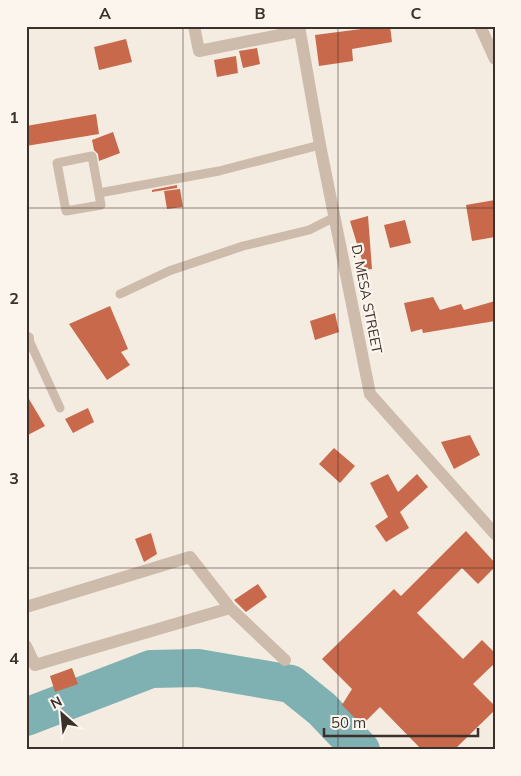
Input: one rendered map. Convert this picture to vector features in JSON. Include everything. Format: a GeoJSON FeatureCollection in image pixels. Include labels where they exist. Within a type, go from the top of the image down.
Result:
{"type":"FeatureCollection","features":[{"type":"Feature","properties":{"kind":"street"},"geometry":{"type":"LineString","coordinates":[[194,26],[199,51],[300,29]]}},
{"type":"Feature","properties":{"kind":"street"},"geometry":{"type":"LineString","coordinates":[[480,26],[495,59]]}},
{"type":"Feature","properties":{"kind":"street","name":"D. MESA STREET"},"geometry":{"type":"LineString","coordinates":[[300,29],[320,145],[370,394],[495,534]]}},
{"type":"Feature","properties":{"kind":"street"},"geometry":{"type":"LineString","coordinates":[[26,607],[190,557],[230,608],[285,660]]}},
{"type":"Feature","properties":{"kind":"street"},"geometry":{"type":"LineString","coordinates":[[26,646],[36,665],[230,608]]}},
{"type":"Feature","properties":{"kind":"lane"},"geometry":{"type":"LineString","coordinates":[[99,193],[219,171],[320,145]]}},
{"type":"Feature","properties":{"kind":"lane"},"geometry":{"type":"LineString","coordinates":[[92,156],[99,193],[101,204],[66,211],[57,163],[92,156]]}},
{"type":"Feature","properties":{"kind":"lane"},"geometry":{"type":"LineString","coordinates":[[120,294],[169,271],[243,246],[309,230],[335,217]]}},
{"type":"Feature","properties":{"kind":"lane"},"geometry":{"type":"LineString","coordinates":[[27,338],[60,408]]}},
{"type":"Feature","properties":{"kind":"building"},"geometry":{"type":"Polygon","coordinates":[[[369,26],[390,26],[392,42],[352,49],[353,61],[319,66],[315,35],[369,28],[369,26]]]}},
{"type":"Feature","properties":{"kind":"building"},"geometry":{"type":"Polygon","coordinates":[[[126,39],[132,62],[99,70],[94,47],[126,39]]]}},
{"type":"Feature","properties":{"kind":"building"},"geometry":{"type":"Polygon","coordinates":[[[257,48],[260,64],[243,68],[239,51],[257,48]]]}},
{"type":"Feature","properties":{"kind":"building"},"geometry":{"type":"Polygon","coordinates":[[[236,56],[238,73],[217,77],[214,60],[236,56]]]}},
{"type":"Feature","properties":{"kind":"building"},"geometry":{"type":"Polygon","coordinates":[[[96,114],[99,134],[26,146],[26,126],[96,114]]]}},
{"type":"Feature","properties":{"kind":"building"},"geometry":{"type":"Polygon","coordinates":[[[113,132],[120,153],[99,161],[92,140],[113,132]]]}},
{"type":"Feature","properties":{"kind":"building"},"geometry":{"type":"Polygon","coordinates":[[[177,185],[177,188],[152,192],[152,190],[177,185]]]}},
{"type":"Feature","properties":{"kind":"building"},"geometry":{"type":"Polygon","coordinates":[[[180,189],[183,207],[167,209],[164,191],[180,189]]]}},
{"type":"Feature","properties":{"kind":"building"},"geometry":{"type":"Polygon","coordinates":[[[495,200],[495,237],[472,241],[466,205],[495,200]]]}},
{"type":"Feature","properties":{"kind":"building"},"geometry":{"type":"Polygon","coordinates":[[[368,216],[372,269],[365,270],[350,221],[368,216]]]}},
{"type":"Feature","properties":{"kind":"building"},"geometry":{"type":"Polygon","coordinates":[[[405,220],[411,243],[390,248],[384,225],[405,220]]]}},
{"type":"Feature","properties":{"kind":"building"},"geometry":{"type":"Polygon","coordinates":[[[433,297],[440,310],[461,304],[464,310],[495,301],[495,321],[423,333],[422,329],[411,332],[404,303],[433,297]]]}},
{"type":"Feature","properties":{"kind":"building"},"geometry":{"type":"Polygon","coordinates":[[[110,306],[128,349],[121,352],[130,365],[107,380],[69,324],[110,306]]]}},
{"type":"Feature","properties":{"kind":"building"},"geometry":{"type":"Polygon","coordinates":[[[335,313],[339,332],[315,340],[310,321],[335,313]]]}},
{"type":"Feature","properties":{"kind":"building"},"geometry":{"type":"Polygon","coordinates":[[[26,394],[45,426],[26,436],[26,394]]]}},
{"type":"Feature","properties":{"kind":"building"},"geometry":{"type":"Polygon","coordinates":[[[88,408],[94,422],[73,433],[65,419],[88,408]]]}},
{"type":"Feature","properties":{"kind":"building"},"geometry":{"type":"Polygon","coordinates":[[[470,435],[480,455],[454,469],[441,442],[470,435]]]}},
{"type":"Feature","properties":{"kind":"building"},"geometry":{"type":"Polygon","coordinates":[[[334,448],[355,466],[340,483],[319,464],[334,448]]]}},
{"type":"Feature","properties":{"kind":"building"},"geometry":{"type":"Polygon","coordinates":[[[388,474],[398,492],[417,474],[428,487],[400,512],[409,528],[386,542],[375,526],[388,517],[370,483],[388,474]]]}},
{"type":"Feature","properties":{"kind":"building"},"geometry":{"type":"Polygon","coordinates":[[[466,531],[495,563],[495,567],[478,584],[462,568],[417,613],[463,659],[482,640],[495,653],[495,663],[473,684],[495,706],[495,710],[454,750],[422,750],[380,707],[362,725],[342,705],[352,689],[322,659],[394,589],[401,596],[466,531]]]}},
{"type":"Feature","properties":{"kind":"building"},"geometry":{"type":"Polygon","coordinates":[[[151,533],[157,554],[144,562],[135,539],[151,533]]]}},
{"type":"Feature","properties":{"kind":"building"},"geometry":{"type":"Polygon","coordinates":[[[258,584],[267,597],[246,612],[234,600],[258,584]]]}},
{"type":"Feature","properties":{"kind":"building"},"geometry":{"type":"Polygon","coordinates":[[[72,668],[78,684],[55,692],[50,676],[72,668]]]}},
{"type":"Feature","properties":{"kind":"waterway"},"geometry":{"type":"LineString","coordinates":[[26,717],[151,669],[198,668],[291,684],[322,709],[361,750]]}}]}
